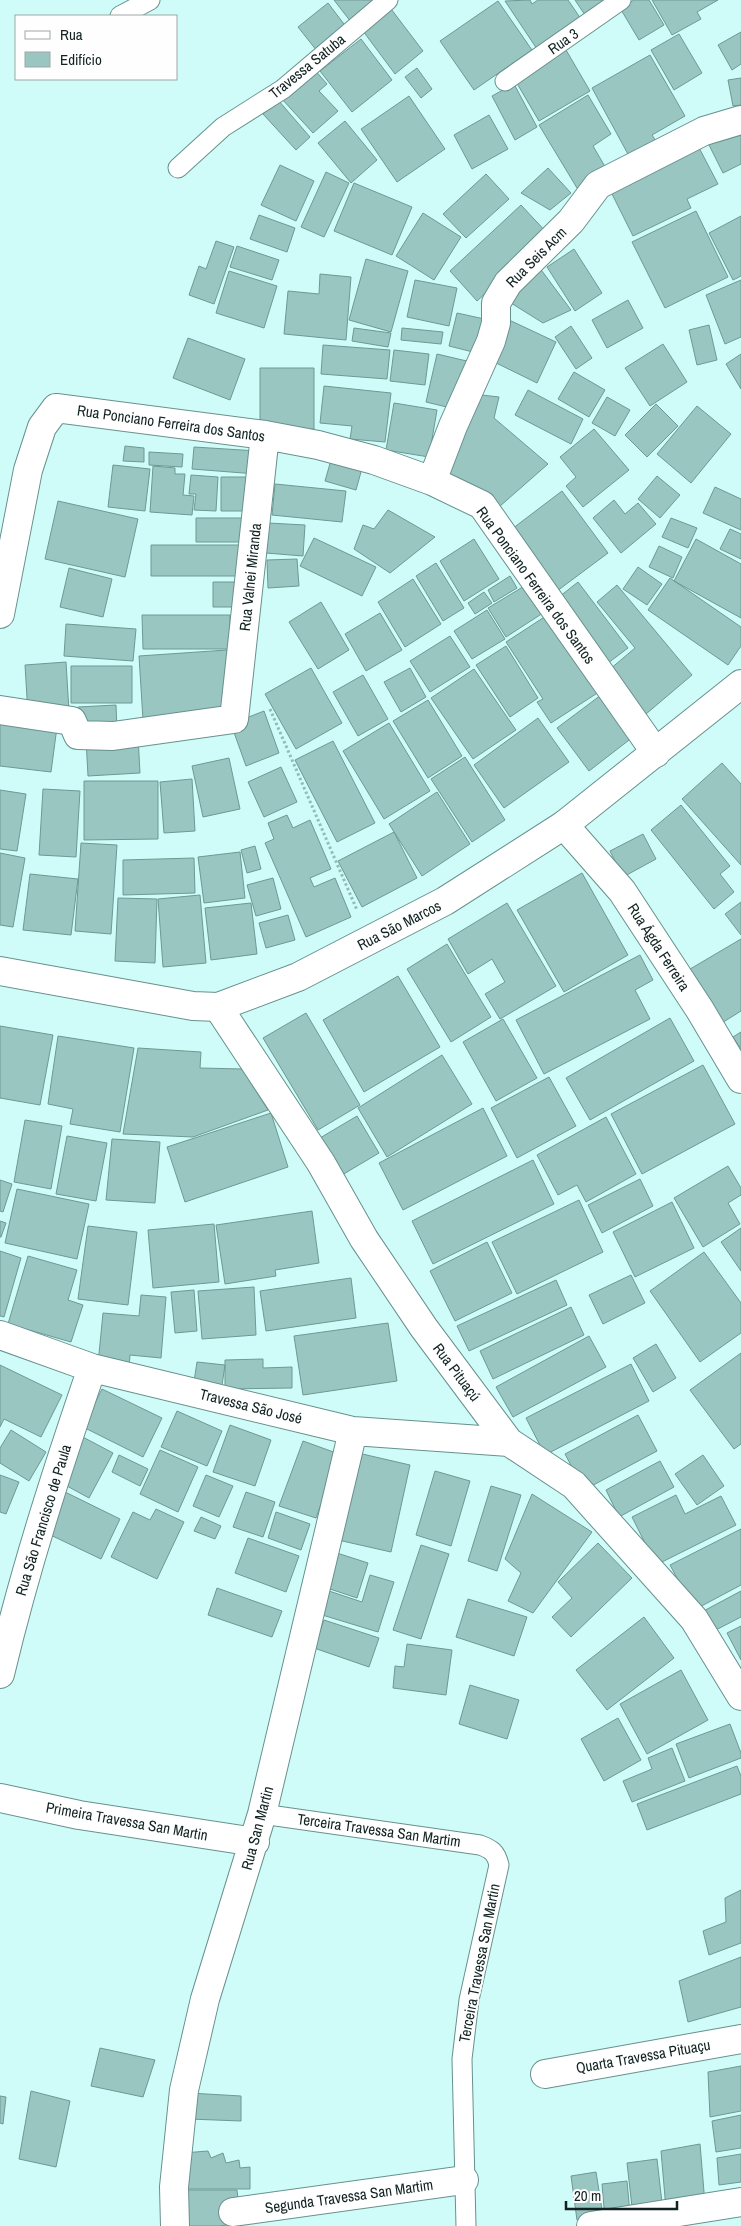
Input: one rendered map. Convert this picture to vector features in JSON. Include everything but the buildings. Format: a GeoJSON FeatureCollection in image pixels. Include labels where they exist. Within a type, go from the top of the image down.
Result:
{"type":"FeatureCollection","features":[{"type":"Feature","properties":{"kind":"street","name":"Rua Seis Acm"},"geometry":{"type":"LineString","coordinates":[[432,481],[453,426],[490,341],[496,323],[496,303],[508,283],[571,221],[598,184],[704,131],[741,120]]}},
{"type":"Feature","properties":{"kind":"street","name":"Rua Ponciano Ferreira dos Santos"},"geometry":{"type":"LineString","coordinates":[[0,614],[28,470],[42,427],[56,408],[265,435],[318,445],[374,460],[432,481],[482,505],[656,753]]}},
{"type":"Feature","properties":{"kind":"street","name":"Rua Valnei Miranda"},"geometry":{"type":"LineString","coordinates":[[234,719],[265,435]]}},
{"type":"Feature","properties":{"kind":"street","name":"Rua São Marcos"},"geometry":{"type":"LineString","coordinates":[[0,971],[193,1006],[218,1007],[298,977],[445,901],[564,824],[741,684]]}},
{"type":"Feature","properties":{"kind":"street"},"geometry":{"type":"LineString","coordinates":[[0,710],[72,722],[78,735],[113,736],[234,719]]}},
{"type":"Feature","properties":{"kind":"street","name":"Rua Ágda Ferreira"},"geometry":{"type":"LineString","coordinates":[[564,824],[622,891],[700,1010],[741,1079]]}},
{"type":"Feature","properties":{"kind":"street","name":"Rua Pituaçú"},"geometry":{"type":"LineString","coordinates":[[218,1007],[321,1164],[364,1239],[424,1328],[509,1442],[574,1485],[694,1618],[741,1696]]}},
{"type":"Feature","properties":{"kind":"street","name":"Travessa São José"},"geometry":{"type":"LineString","coordinates":[[0,1335],[92,1368],[352,1431],[509,1442]]}},
{"type":"Feature","properties":{"kind":"street","name":"Rua São Francisco de Paula"},"geometry":{"type":"LineString","coordinates":[[0,1674],[8,1602],[92,1368]]}},
{"type":"Feature","properties":{"kind":"street","name":"Rua San Martin"},"geometry":{"type":"LineString","coordinates":[[175,2226],[174,2187],[184,2090],[205,1999],[255,1842],[352,1431]]}},
{"type":"Feature","properties":{"kind":"street","name":"Primeira Travessa San Martin"},"geometry":{"type":"LineString","coordinates":[[0,1798],[79,1815],[255,1842]]}},
{"type":"Feature","properties":{"kind":"street","name":"Quarta Travessa Pituaçu"},"geometry":{"type":"LineString","coordinates":[[545,2074],[741,2039]]}},
{"type":"Feature","properties":{"kind":"street","name":"Segunda Travessa San Martim"},"geometry":{"type":"LineString","coordinates":[[233,2212],[464,2180]]}},
{"type":"Feature","properties":{"kind":"street"},"geometry":{"type":"LineString","coordinates":[[591,2226],[741,2202]]}},
{"type":"Feature","properties":{"kind":"lane"},"geometry":{"type":"LineString","coordinates":[[122,15],[150,0]]}},
{"type":"Feature","properties":{"kind":"lane","name":"Travessa Satuba"},"geometry":{"type":"LineString","coordinates":[[178,168],[223,127],[284,89],[388,0]]}},
{"type":"Feature","properties":{"kind":"lane","name":"Rua 3"},"geometry":{"type":"LineString","coordinates":[[505,81],[621,0]]}},
{"type":"Feature","properties":{"kind":"lane","name":"Terceira Travessa San Martim"},"geometry":{"type":"LineString","coordinates":[[262,1814],[480,1845],[494,1851]]}},
{"type":"Feature","properties":{"kind":"lane","name":"Terceira Travessa San Martin"},"geometry":{"type":"LineString","coordinates":[[466,2226],[462,2059],[469,2000],[498,1865],[494,1851]]}},
{"type":"Feature","properties":{"kind":"path"},"geometry":{"type":"LineString","coordinates":[[234,719],[268,705],[370,939]]}}]}
